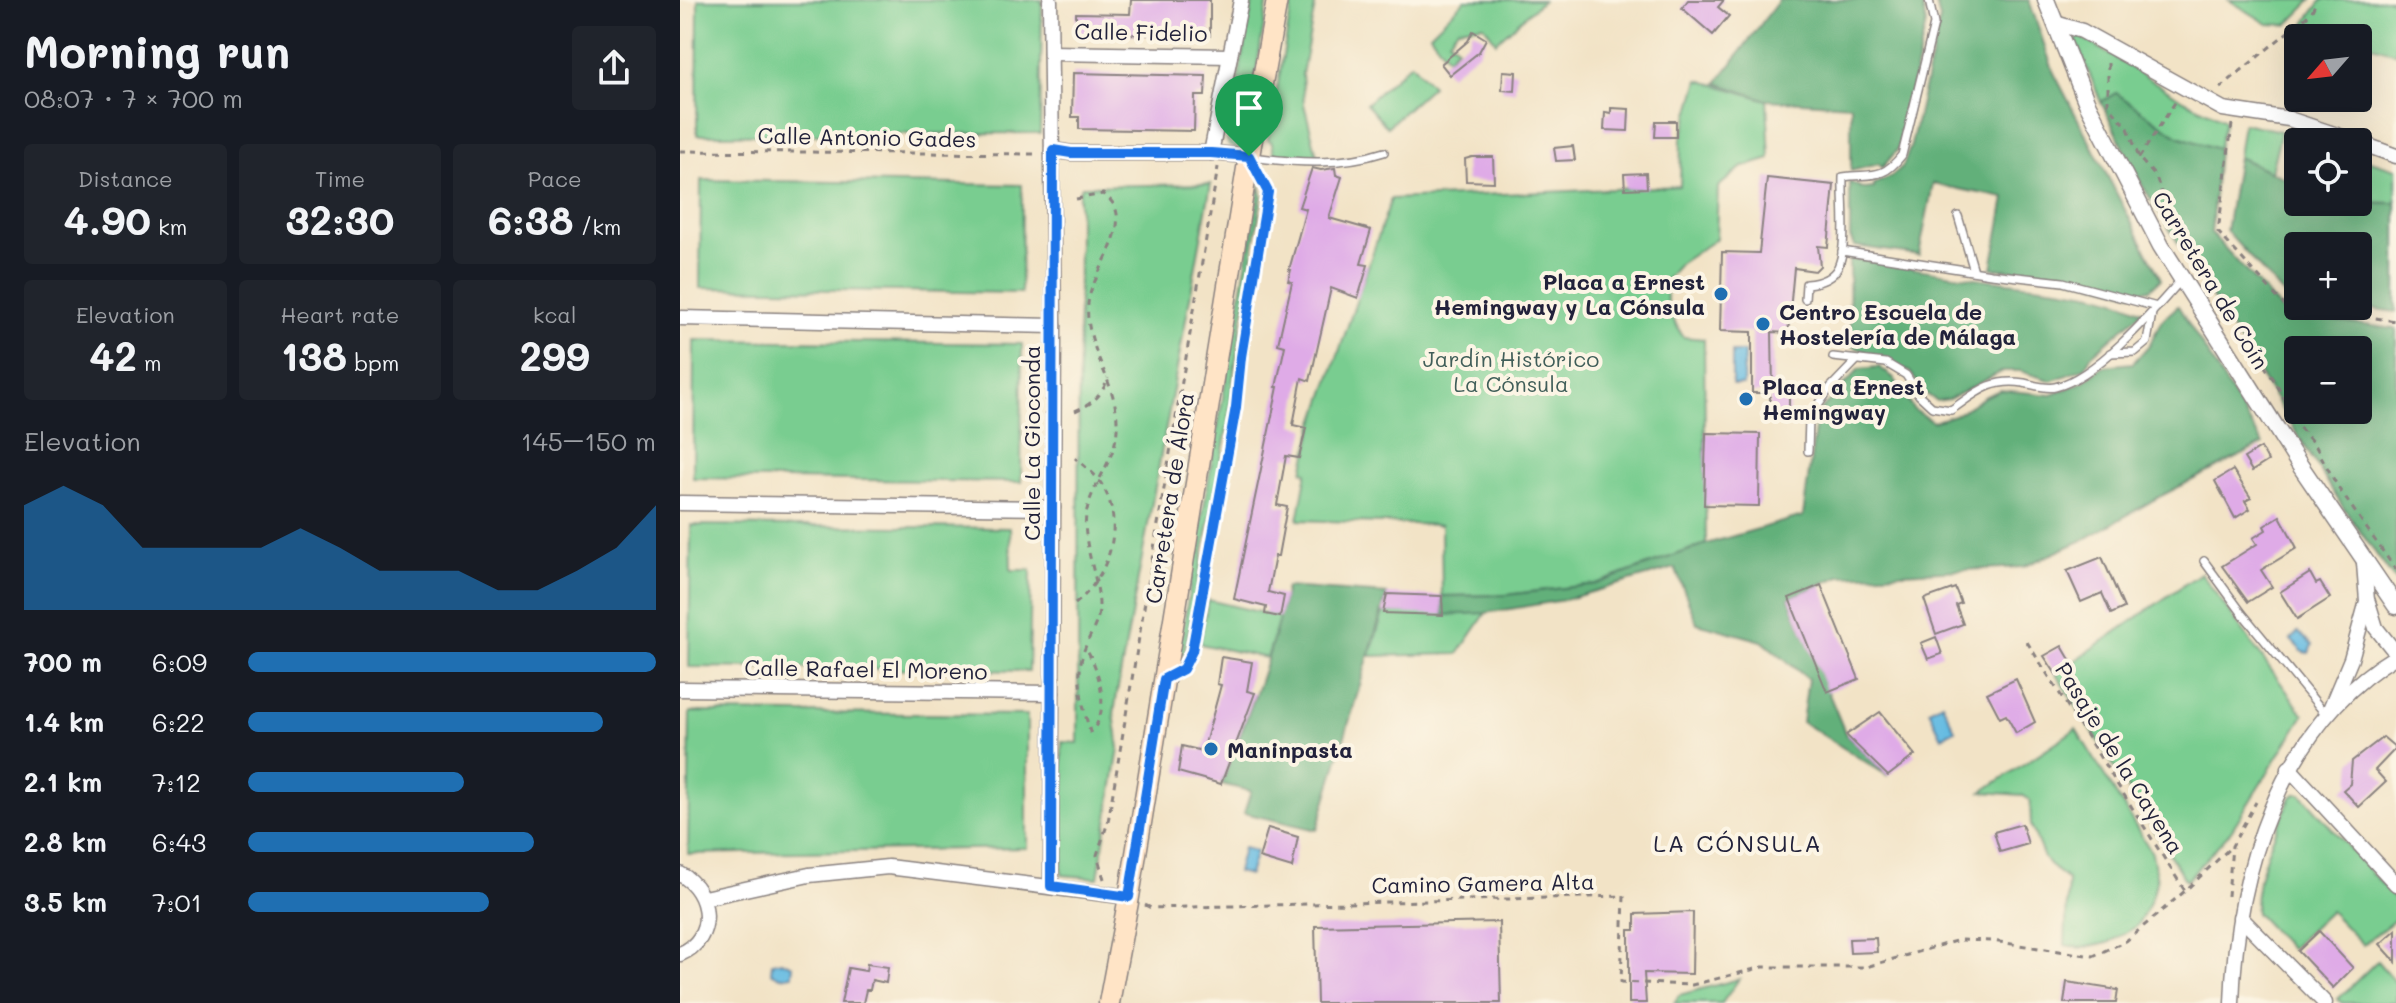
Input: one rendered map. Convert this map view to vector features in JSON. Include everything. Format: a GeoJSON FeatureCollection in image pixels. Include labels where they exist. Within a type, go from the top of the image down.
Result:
{"type":"FeatureCollection","features":[{"type":"Feature","properties":{"kind":"main road","name":"Carretera de Álora"},"geometry":{"type":"LineString","coordinates":[[1109,1003],[1119,895],[1164,679],[1277,0]]}},
{"type":"Feature","properties":{"kind":"street","name":"Calle La Gioconda"},"geometry":{"type":"LineString","coordinates":[[1050,0],[1054,326],[1051,886]]}},
{"type":"Feature","properties":{"kind":"street"},"geometry":{"type":"LineString","coordinates":[[1216,154],[1241,0]]}},
{"type":"Feature","properties":{"kind":"street","name":"Carretera de Coín"},"geometry":{"type":"LineString","coordinates":[[2046,0],[2086,101],[2119,168],[2182,279],[2364,563],[2396,606]]}},
{"type":"Feature","properties":{"kind":"street"},"geometry":{"type":"LineString","coordinates":[[2055,23],[2082,31],[2223,109],[2289,119],[2316,128]]}},
{"type":"Feature","properties":{"kind":"street","name":"Calle Fidelio"},"geometry":{"type":"LineString","coordinates":[[1051,53],[1230,56]]}},
{"type":"Feature","properties":{"kind":"street"},"geometry":{"type":"LineString","coordinates":[[2372,147],[2396,156]]}},
{"type":"Feature","properties":{"kind":"street"},"geometry":{"type":"LineString","coordinates":[[1053,150],[1071,153],[1249,156]]}},
{"type":"Feature","properties":{"kind":"street"},"geometry":{"type":"LineString","coordinates":[[680,318],[1054,326]]}},
{"type":"Feature","properties":{"kind":"street"},"geometry":{"type":"LineString","coordinates":[[680,503],[1053,508]]}},
{"type":"Feature","properties":{"kind":"street"},"geometry":{"type":"LineString","coordinates":[[2232,1003],[2240,917],[2262,834],[2289,768],[2327,716],[2373,670],[2396,654],[2376,628],[2367,601],[2364,563]]}},
{"type":"Feature","properties":{"kind":"street"},"geometry":{"type":"LineString","coordinates":[[2327,716],[2351,659],[2367,601]]}},
{"type":"Feature","properties":{"kind":"street","name":"Calle Rafael El Moreno"},"geometry":{"type":"LineString","coordinates":[[680,689],[1052,693]]}},
{"type":"Feature","properties":{"kind":"street"},"geometry":{"type":"LineString","coordinates":[[2289,768],[2396,884]]}},
{"type":"Feature","properties":{"kind":"street"},"geometry":{"type":"LineString","coordinates":[[704,898],[809,875],[888,867],[1119,895]]}},
{"type":"Feature","properties":{"kind":"street"},"geometry":{"type":"LineString","coordinates":[[680,874],[698,887],[707,913],[705,928],[698,942],[680,954]]}},
{"type":"Feature","properties":{"kind":"street"},"geometry":{"type":"LineString","coordinates":[[2240,917],[2325,1003]]}},
{"type":"Feature","properties":{"kind":"lane"},"geometry":{"type":"LineString","coordinates":[[1805,299],[1806,284],[1820,283],[1837,269],[1842,251],[1843,177],[1877,176],[1893,167],[1902,155],[1934,24],[1929,0]]}},
{"type":"Feature","properties":{"kind":"lane"},"geometry":{"type":"LineString","coordinates":[[1249,156],[1319,163],[1358,160],[1384,152]]}},
{"type":"Feature","properties":{"kind":"lane"},"geometry":{"type":"LineString","coordinates":[[1958,216],[1974,271]]}},
{"type":"Feature","properties":{"kind":"lane"},"geometry":{"type":"LineString","coordinates":[[1842,251],[2063,282],[2154,310]]}},
{"type":"Feature","properties":{"kind":"lane"},"geometry":{"type":"LineString","coordinates":[[1833,357],[1886,363],[1906,375],[1919,395],[1932,407],[1951,410],[1986,386],[2001,381],[2053,388],[2085,373],[2154,310],[2182,279]]}},
{"type":"Feature","properties":{"kind":"lane"},"geometry":{"type":"LineString","coordinates":[[2108,353],[2135,352],[2147,342],[2154,310]]}},
{"type":"Feature","properties":{"kind":"lane"},"geometry":{"type":"LineString","coordinates":[[1808,451],[1809,419],[1830,388],[1856,361]]}},
{"type":"Feature","properties":{"kind":"lane"},"geometry":{"type":"LineString","coordinates":[[2204,561],[2242,613],[2327,716]]}},
{"type":"Feature","properties":{"kind":"path"},"geometry":{"type":"LineString","coordinates":[[2205,100],[2311,13],[2317,0]]}},
{"type":"Feature","properties":{"kind":"path"},"geometry":{"type":"LineString","coordinates":[[2108,58],[2108,104],[2128,128],[2139,158],[2156,177],[2167,210],[2236,315],[2248,342],[2275,381],[2300,428],[2315,445],[2339,489],[2396,570]]}},
{"type":"Feature","properties":{"kind":"path"},"geometry":{"type":"LineString","coordinates":[[2139,158],[2180,96]]}},
{"type":"Feature","properties":{"kind":"path"},"geometry":{"type":"LineString","coordinates":[[2234,111],[2218,232],[2284,305],[2396,321]]}},
{"type":"Feature","properties":{"kind":"path","name":"Calle Antonio Gades"},"geometry":{"type":"LineString","coordinates":[[680,151],[1032,155],[1053,150]]}},
{"type":"Feature","properties":{"kind":"path"},"geometry":{"type":"LineString","coordinates":[[1119,895],[1097,855],[1108,822],[1216,154]]}},
{"type":"Feature","properties":{"kind":"path"},"geometry":{"type":"LineString","coordinates":[[1076,199],[1103,194],[1114,206],[1117,222],[1116,238],[1110,254],[1098,270],[1087,306],[1089,329],[1115,399],[1117,442],[1088,506],[1086,523],[1099,610],[1085,647],[1081,667],[1082,703],[1090,732],[1100,715],[1099,675],[1085,647]]}},
{"type":"Feature","properties":{"kind":"path"},"geometry":{"type":"LineString","coordinates":[[1075,411],[1096,399],[1104,390],[1108,378]]}},
{"type":"Feature","properties":{"kind":"path"},"geometry":{"type":"LineString","coordinates":[[1075,458],[1100,481],[1112,512],[1113,530],[1111,545],[1095,583],[1075,604]]}},
{"type":"Feature","properties":{"kind":"path","name":"Pasaje de la Cayena"},"geometry":{"type":"LineString","coordinates":[[2027,642],[2185,891]]}},
{"type":"Feature","properties":{"kind":"path","name":"Camino Gamera Alta"},"geometry":{"type":"LineString","coordinates":[[1119,895],[1151,908],[1624,896],[1621,982],[1692,985],[1763,967],[1866,967],[1959,940],[1992,941],[2093,956],[2126,941],[2232,846]]}},
{"type":"Feature","properties":{"kind":"green space"},"geometry":{"type":"Polygon","coordinates":[[[698,0],[1042,0],[1040,133],[697,135],[698,0]]]}},
{"type":"Feature","properties":{"kind":"green space"},"geometry":{"type":"Polygon","coordinates":[[[1253,0],[1268,0],[1244,145],[1238,149],[1229,146],[1227,140],[1253,0]]]}},
{"type":"Feature","properties":{"kind":"green space"},"geometry":{"type":"Polygon","coordinates":[[[1293,0],[1316,0],[1302,74],[1304,104],[1318,159],[1274,154],[1268,139],[1293,0]]]}},
{"type":"Feature","properties":{"kind":"green space"},"geometry":{"type":"Polygon","coordinates":[[[1465,0],[1543,0],[1496,42],[1484,25],[1458,28],[1449,40],[1457,47],[1448,58],[1430,34],[1465,0]]]}},
{"type":"Feature","properties":{"kind":"green space"},"geometry":{"type":"Polygon","coordinates":[[[1779,0],[1921,0],[1926,24],[1898,149],[1882,168],[1879,164],[1851,171],[1851,105],[1767,100],[1717,83],[1779,0]]]}},
{"type":"Feature","properties":{"kind":"green space"},"geometry":{"type":"Polygon","coordinates":[[[1935,0],[2029,0],[2054,73],[2161,279],[2150,289],[2133,293],[2064,276],[1992,268],[2005,198],[1933,184],[1919,255],[1854,246],[1850,237],[1850,182],[1864,189],[1874,188],[1874,184],[1891,177],[1903,166],[1911,145],[1940,19],[1935,0]]]}},
{"type":"Feature","properties":{"kind":"green space"},"geometry":{"type":"Polygon","coordinates":[[[2229,0],[2312,0],[2288,24],[2268,24],[2229,0]]]}},
{"type":"Feature","properties":{"kind":"green space"},"geometry":{"type":"Polygon","coordinates":[[[2322,0],[2396,0],[2396,53],[2372,46],[2372,24],[2304,24],[2322,0]]]}},
{"type":"Feature","properties":{"kind":"green space"},"geometry":{"type":"Polygon","coordinates":[[[2079,36],[2184,100],[2225,120],[2218,149],[2178,137],[2116,93],[2101,102],[2076,41],[2079,36]]]}},
{"type":"Feature","properties":{"kind":"green space"},"geometry":{"type":"Polygon","coordinates":[[[1411,63],[1432,86],[1387,127],[1366,104],[1411,63]]]}},
{"type":"Feature","properties":{"kind":"green space","name":"Jardín Histórico La Cónsula"},"geometry":{"type":"Polygon","coordinates":[[[1699,80],[1767,100],[1770,159],[1741,168],[1718,187],[1716,239],[1679,264],[1665,281],[1668,310],[1683,337],[1704,339],[1706,544],[1596,584],[1506,595],[1442,596],[1441,525],[1298,520],[1307,472],[1303,471],[1314,425],[1391,199],[1680,186],[1681,141],[1699,80]]]}},
{"type":"Feature","properties":{"kind":"green space"},"geometry":{"type":"Polygon","coordinates":[[[2116,93],[2178,136],[2218,149],[2211,233],[2284,313],[2284,320],[2329,320],[2396,329],[2396,582],[2342,506],[2291,424],[2372,424],[2372,336],[2284,336],[2284,413],[2142,185],[2101,102],[2116,93]]]}},
{"type":"Feature","properties":{"kind":"green space"},"geometry":{"type":"Polygon","coordinates":[[[2243,123],[2281,131],[2271,172],[2238,157],[2243,123]]]}},
{"type":"Feature","properties":{"kind":"green space"},"geometry":{"type":"Polygon","coordinates":[[[2238,157],[2284,178],[2284,216],[2372,216],[2372,203],[2396,203],[2396,312],[2372,308],[2372,232],[2284,232],[2284,295],[2226,231],[2238,157]]]}},
{"type":"Feature","properties":{"kind":"green space"},"geometry":{"type":"Polygon","coordinates":[[[2372,161],[2396,169],[2396,203],[2372,202],[2372,161]]]}},
{"type":"Feature","properties":{"kind":"green space"},"geometry":{"type":"Polygon","coordinates":[[[701,180],[1022,185],[1021,293],[700,288],[701,180]]]}},
{"type":"Feature","properties":{"kind":"green space"},"geometry":{"type":"Polygon","coordinates":[[[1211,184],[1118,687],[1114,714],[1119,748],[1098,878],[1062,875],[1062,742],[1078,743],[1079,192],[1082,186],[1211,184]]]}},
{"type":"Feature","properties":{"kind":"green space"},"geometry":{"type":"Polygon","coordinates":[[[1260,185],[1262,196],[1229,419],[1184,654],[1178,656],[1260,185]]]}},
{"type":"Feature","properties":{"kind":"green space"},"geometry":{"type":"Polygon","coordinates":[[[1849,260],[2069,290],[2107,297],[2143,311],[2091,356],[2085,368],[2052,381],[2020,371],[2003,371],[1949,399],[1936,401],[1924,392],[1910,372],[1850,345],[1849,260]]]}},
{"type":"Feature","properties":{"kind":"green space"},"geometry":{"type":"Polygon","coordinates":[[[2178,306],[2263,444],[2085,539],[2023,567],[1840,576],[1789,598],[1846,735],[1888,776],[1802,722],[1808,679],[1762,641],[1697,623],[1675,568],[1564,600],[1486,613],[1443,615],[1442,596],[1506,595],[1596,584],[1706,544],[1803,516],[1817,414],[1859,369],[1879,367],[1894,378],[1913,409],[1933,422],[1957,414],[2000,390],[2052,395],[2083,382],[2103,366],[2133,363],[2150,344],[2161,321],[2178,306]]]}},
{"type":"Feature","properties":{"kind":"green space"},"geometry":{"type":"Polygon","coordinates":[[[694,340],[1022,344],[1021,482],[693,478],[694,340]]]}},
{"type":"Feature","properties":{"kind":"green space"},"geometry":{"type":"Polygon","coordinates":[[[691,525],[1010,528],[1011,570],[1031,570],[1029,671],[689,667],[691,525]]]}},
{"type":"Feature","properties":{"kind":"green space"},"geometry":{"type":"Polygon","coordinates":[[[2201,573],[2304,715],[2231,831],[2186,881],[2056,674],[2201,573]]]}},
{"type":"Feature","properties":{"kind":"green space"},"geometry":{"type":"Polygon","coordinates":[[[1286,587],[1387,594],[1317,830],[1244,813],[1251,791],[1221,784],[1266,662],[1286,587]]]}},
{"type":"Feature","properties":{"kind":"green space"},"geometry":{"type":"Polygon","coordinates":[[[1208,600],[1280,617],[1267,658],[1200,644],[1208,600]]]}},
{"type":"Feature","properties":{"kind":"green space"},"geometry":{"type":"Polygon","coordinates":[[[1383,613],[1486,613],[1458,654],[1370,656],[1383,613]]]}},
{"type":"Feature","properties":{"kind":"green space"},"geometry":{"type":"Polygon","coordinates":[[[690,712],[1027,715],[1027,848],[688,854],[690,712]]]}},
{"type":"Feature","properties":{"kind":"green space"},"geometry":{"type":"Polygon","coordinates":[[[2076,729],[2152,853],[2157,880],[2149,905],[2137,926],[2108,943],[2081,948],[2065,945],[2068,880],[2044,858],[2031,825],[2030,800],[2022,795],[1982,792],[2076,729]]]}},
{"type":"Feature","properties":{"kind":"green space"},"geometry":{"type":"Polygon","coordinates":[[[2301,794],[2396,900],[2396,919],[2363,945],[2330,911],[2290,949],[2256,913],[2261,870],[2291,797],[2301,794]]]}},
{"type":"Feature","properties":{"kind":"green space"},"geometry":{"type":"Polygon","coordinates":[[[2377,961],[2396,983],[2396,1003],[2342,1003],[2338,999],[2377,961]]]}},
{"type":"Feature","properties":{"kind":"green space"},"geometry":{"type":"Polygon","coordinates":[[[1739,979],[1722,1003],[1674,1003],[1679,995],[1739,979]]]}},
{"type":"Feature","properties":{"kind":"water"},"geometry":{"type":"Polygon","coordinates":[[[1732,352],[1744,352],[1743,385],[1732,385],[1732,352]]]}},
{"type":"Feature","properties":{"kind":"water"},"geometry":{"type":"Polygon","coordinates":[[[2298,632],[2312,645],[2309,653],[2303,652],[2291,640],[2298,632]]]}},
{"type":"Feature","properties":{"kind":"water"},"geometry":{"type":"Polygon","coordinates":[[[1942,703],[1955,730],[1942,737],[1929,710],[1942,703]]]}},
{"type":"Feature","properties":{"kind":"water"},"geometry":{"type":"Polygon","coordinates":[[[1243,848],[1256,851],[1249,875],[1237,872],[1243,848]]]}},
{"type":"Feature","properties":{"kind":"water"},"geometry":{"type":"Polygon","coordinates":[[[781,961],[793,966],[792,975],[780,977],[771,972],[772,963],[781,961]]]}},
{"type":"Feature","properties":{"kind":"building"},"geometry":{"type":"Polygon","coordinates":[[[1131,0],[1210,0],[1210,36],[1076,33],[1076,13],[1130,14],[1131,0]]]}},
{"type":"Feature","properties":{"kind":"building"},"geometry":{"type":"Polygon","coordinates":[[[1688,0],[1724,0],[1718,7],[1729,16],[1713,35],[1682,8],[1688,0]]]}},
{"type":"Feature","properties":{"kind":"building"},"geometry":{"type":"Polygon","coordinates":[[[1473,31],[1486,39],[1479,52],[1450,75],[1441,64],[1468,41],[1473,31]]]}},
{"type":"Feature","properties":{"kind":"building"},"geometry":{"type":"Polygon","coordinates":[[[1503,71],[1516,72],[1515,91],[1502,90],[1503,71]]]}},
{"type":"Feature","properties":{"kind":"building"},"geometry":{"type":"Polygon","coordinates":[[[1073,73],[1206,76],[1205,96],[1195,96],[1194,131],[1079,129],[1079,117],[1072,117],[1073,73]]]}},
{"type":"Feature","properties":{"kind":"building"},"geometry":{"type":"Polygon","coordinates":[[[1611,108],[1629,109],[1628,131],[1604,130],[1605,112],[1611,113],[1611,108]]]}},
{"type":"Feature","properties":{"kind":"building"},"geometry":{"type":"Polygon","coordinates":[[[1656,121],[1676,121],[1676,137],[1655,137],[1656,121]]]}},
{"type":"Feature","properties":{"kind":"building"},"geometry":{"type":"Polygon","coordinates":[[[1573,146],[1575,160],[1556,161],[1554,148],[1573,146]]]}},
{"type":"Feature","properties":{"kind":"building"},"geometry":{"type":"Polygon","coordinates":[[[1493,157],[1494,182],[1466,181],[1465,159],[1493,157]]]}},
{"type":"Feature","properties":{"kind":"building"},"geometry":{"type":"Polygon","coordinates":[[[1312,168],[1335,168],[1336,175],[1342,177],[1329,218],[1371,230],[1361,264],[1368,265],[1358,298],[1331,288],[1310,381],[1302,378],[1293,425],[1306,428],[1299,458],[1286,456],[1277,505],[1287,507],[1268,592],[1284,596],[1280,617],[1265,614],[1266,607],[1234,599],[1285,346],[1278,344],[1292,282],[1288,281],[1289,270],[1306,209],[1299,207],[1312,168]]]}},
{"type":"Feature","properties":{"kind":"building"},"geometry":{"type":"Polygon","coordinates":[[[1646,173],[1647,188],[1625,189],[1624,174],[1646,173]]]}},
{"type":"Feature","properties":{"kind":"building"},"geometry":{"type":"Polygon","coordinates":[[[1767,178],[1834,185],[1828,247],[1818,246],[1820,266],[1815,271],[1794,268],[1788,333],[1772,332],[1773,390],[1789,390],[1789,420],[1770,420],[1770,393],[1752,393],[1752,332],[1720,331],[1722,252],[1759,253],[1767,178]]]}},
{"type":"Feature","properties":{"kind":"building"},"geometry":{"type":"Polygon","coordinates":[[[1706,433],[1760,434],[1759,506],[1704,505],[1706,433]]]}},
{"type":"Feature","properties":{"kind":"building"},"geometry":{"type":"Polygon","coordinates":[[[2261,448],[2268,461],[2252,471],[2244,458],[2261,448]]]}},
{"type":"Feature","properties":{"kind":"building"},"geometry":{"type":"Polygon","coordinates":[[[2233,470],[2251,498],[2245,501],[2250,509],[2235,518],[2215,481],[2233,470]]]}},
{"type":"Feature","properties":{"kind":"building"},"geometry":{"type":"Polygon","coordinates":[[[2280,516],[2297,548],[2261,570],[2272,587],[2248,602],[2222,566],[2257,544],[2253,538],[2280,516]]]}},
{"type":"Feature","properties":{"kind":"building"},"geometry":{"type":"Polygon","coordinates":[[[2102,557],[2124,608],[2111,614],[2102,593],[2081,602],[2067,571],[2102,557]]]}},
{"type":"Feature","properties":{"kind":"building"},"geometry":{"type":"Polygon","coordinates":[[[2310,573],[2330,598],[2297,619],[2280,592],[2310,573]]]}},
{"type":"Feature","properties":{"kind":"building"},"geometry":{"type":"Polygon","coordinates":[[[1821,585],[1859,679],[1827,692],[1789,598],[1821,585]]]}},
{"type":"Feature","properties":{"kind":"building"},"geometry":{"type":"Polygon","coordinates":[[[1955,588],[1961,603],[1956,605],[1963,624],[1936,634],[1924,599],[1955,588]]]}},
{"type":"Feature","properties":{"kind":"building"},"geometry":{"type":"Polygon","coordinates":[[[1387,594],[1442,596],[1443,615],[1383,613],[1387,594]]]}},
{"type":"Feature","properties":{"kind":"building"},"geometry":{"type":"Polygon","coordinates":[[[1936,637],[1942,654],[1928,659],[1921,643],[1936,637]]]}},
{"type":"Feature","properties":{"kind":"building"},"geometry":{"type":"Polygon","coordinates":[[[2062,646],[2072,663],[2056,674],[2044,656],[2062,646]]]}},
{"type":"Feature","properties":{"kind":"building"},"geometry":{"type":"Polygon","coordinates":[[[1221,657],[1252,662],[1247,691],[1255,693],[1221,784],[1178,772],[1182,746],[1203,751],[1221,685],[1217,684],[1221,657]]]}},
{"type":"Feature","properties":{"kind":"building"},"geometry":{"type":"Polygon","coordinates":[[[2016,679],[2035,722],[2016,733],[2006,715],[2000,718],[1987,693],[2016,679]]]}},
{"type":"Feature","properties":{"kind":"building"},"geometry":{"type":"Polygon","coordinates":[[[1880,712],[1915,755],[1888,776],[1846,735],[1880,712]]]}},
{"type":"Feature","properties":{"kind":"building"},"geometry":{"type":"Polygon","coordinates":[[[2383,737],[2396,748],[2375,770],[2386,782],[2359,807],[2343,790],[2350,784],[2352,761],[2383,737]]]}},
{"type":"Feature","properties":{"kind":"building"},"geometry":{"type":"Polygon","coordinates":[[[2022,824],[2028,844],[2000,852],[1994,832],[2022,824]]]}},
{"type":"Feature","properties":{"kind":"building"},"geometry":{"type":"Polygon","coordinates":[[[1268,828],[1298,837],[1292,868],[1259,858],[1268,828]]]}},
{"type":"Feature","properties":{"kind":"building"},"geometry":{"type":"Polygon","coordinates":[[[1693,912],[1692,974],[1644,973],[1646,1003],[1629,1003],[1629,930],[1635,930],[1635,914],[1693,912]]]}},
{"type":"Feature","properties":{"kind":"building"},"geometry":{"type":"Polygon","coordinates":[[[1499,922],[1501,1003],[1317,1003],[1315,926],[1499,922]]]}},
{"type":"Feature","properties":{"kind":"building"},"geometry":{"type":"Polygon","coordinates":[[[2396,930],[2396,962],[2380,944],[2396,930]]]}},
{"type":"Feature","properties":{"kind":"building"},"geometry":{"type":"Polygon","coordinates":[[[2319,931],[2353,968],[2333,988],[2298,951],[2319,931]]]}},
{"type":"Feature","properties":{"kind":"building"},"geometry":{"type":"Polygon","coordinates":[[[1876,938],[1877,952],[1850,953],[1849,939],[1876,938]]]}},
{"type":"Feature","properties":{"kind":"building"},"geometry":{"type":"Polygon","coordinates":[[[867,964],[888,967],[886,983],[872,980],[863,1003],[841,1003],[848,968],[866,971],[867,964]]]}},
{"type":"Feature","properties":{"kind":"building"},"geometry":{"type":"Polygon","coordinates":[[[2067,982],[2118,990],[2116,1003],[2064,1003],[2067,982]]]}},
{"type":"Feature","properties":{"kind":"place","name":"Placa a Ernest Hemingway y La Cónsula"},"geometry":{"type":"Point","coordinates":[1721,294]}},
{"type":"Feature","properties":{"kind":"place","name":"Centro Escuela de Hostelería de Málaga"},"geometry":{"type":"Point","coordinates":[1763,324]}},
{"type":"Feature","properties":{"kind":"place","name":"Placa a Ernest Hemingway"},"geometry":{"type":"Point","coordinates":[1746,399]}},
{"type":"Feature","properties":{"kind":"place","name":"Maninpasta"},"geometry":{"type":"Point","coordinates":[1211,749]}},
{"type":"Feature","properties":{"kind":"district","name":"LA CÓNSULA"},"geometry":{"type":"Point","coordinates":[1738,842]}},
{"type":"Feature","properties":{"kind":"route"},"geometry":{"type":"LineString","coordinates":[[1053,150],[1071,153],[1249,156],[1268,192],[1241,357],[1236,407],[1192,651],[1183,669],[1164,679],[1129,897],[1051,886],[1053,150]]}}]}
